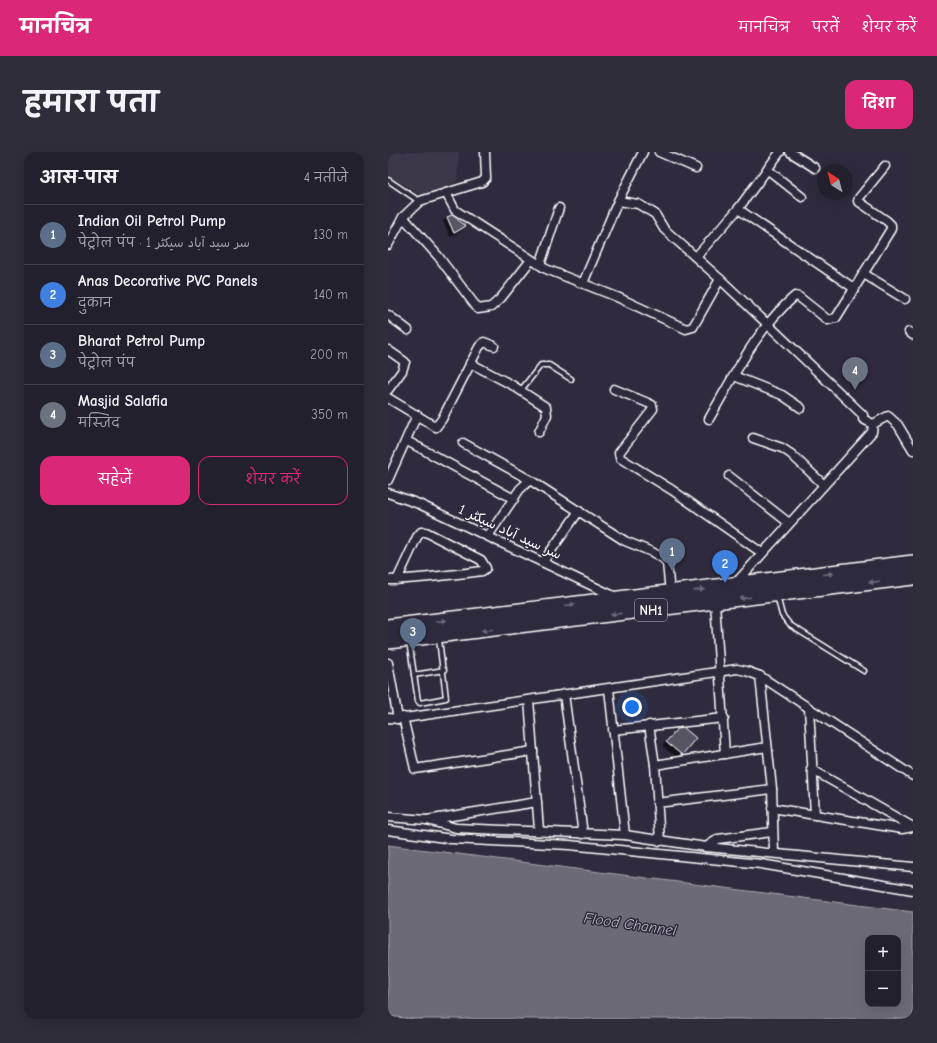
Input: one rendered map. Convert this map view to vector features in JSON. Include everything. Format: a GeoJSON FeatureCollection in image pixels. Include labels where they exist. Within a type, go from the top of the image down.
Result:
{"type":"FeatureCollection","features":[{"type":"Feature","properties":{"kind":"highway","name":"NH1"},"geometry":{"type":"LineString","coordinates":[[388,627],[619,598],[670,594],[913,564]]}},
{"type":"Feature","properties":{"kind":"highway","name":"NH1"},"geometry":{"type":"LineString","coordinates":[[388,641],[439,636],[913,577]]}},
{"type":"Feature","properties":{"kind":"street"},"geometry":{"type":"LineString","coordinates":[[388,245],[403,217],[420,201],[482,182],[486,178],[485,152]]}},
{"type":"Feature","properties":{"kind":"street"},"geometry":{"type":"LineString","coordinates":[[582,283],[618,201],[644,152]]}},
{"type":"Feature","properties":{"kind":"street"},"geometry":{"type":"LineString","coordinates":[[659,152],[696,168]]}},
{"type":"Feature","properties":{"kind":"street"},"geometry":{"type":"LineString","coordinates":[[696,257],[738,209],[780,152]]}},
{"type":"Feature","properties":{"kind":"street"},"geometry":{"type":"LineString","coordinates":[[790,152],[815,168]]}},
{"type":"Feature","properties":{"kind":"street"},"geometry":{"type":"LineString","coordinates":[[709,419],[766,325],[795,296],[799,297],[828,320],[833,320],[836,318],[891,229],[891,225],[860,204],[859,198],[885,166]]}},
{"type":"Feature","properties":{"kind":"street"},"geometry":{"type":"LineString","coordinates":[[767,169],[802,197]]}},
{"type":"Feature","properties":{"kind":"street"},"geometry":{"type":"LineString","coordinates":[[446,194],[455,210],[531,260],[690,330],[720,279]]}},
{"type":"Feature","properties":{"kind":"street"},"geometry":{"type":"LineString","coordinates":[[618,201],[638,204],[655,214],[664,229],[720,279],[766,325],[863,415],[863,419],[873,424]]}},
{"type":"Feature","properties":{"kind":"street"},"geometry":{"type":"LineString","coordinates":[[540,265],[559,208]]}},
{"type":"Feature","properties":{"kind":"street"},"geometry":{"type":"LineString","coordinates":[[738,209],[855,289]]}},
{"type":"Feature","properties":{"kind":"street"},"geometry":{"type":"LineString","coordinates":[[403,217],[438,256],[478,309],[491,307],[501,298],[531,260]]}},
{"type":"Feature","properties":{"kind":"street"},"geometry":{"type":"LineString","coordinates":[[864,274],[905,300]]}},
{"type":"Feature","properties":{"kind":"street"},"geometry":{"type":"LineString","coordinates":[[388,315],[408,330]]}},
{"type":"Feature","properties":{"kind":"street"},"geometry":{"type":"LineString","coordinates":[[388,398],[436,427],[442,419],[470,363],[484,342],[494,346]]}},
{"type":"Feature","properties":{"kind":"street"},"geometry":{"type":"LineString","coordinates":[[388,350],[405,362],[402,371],[388,390]]}},
{"type":"Feature","properties":{"kind":"street"},"geometry":{"type":"LineString","coordinates":[[470,363],[521,390],[546,407],[546,415],[539,432]]}},
{"type":"Feature","properties":{"kind":"street"},"geometry":{"type":"LineString","coordinates":[[734,376],[782,395],[801,408]]}},
{"type":"Feature","properties":{"kind":"street"},"geometry":{"type":"LineString","coordinates":[[614,389],[652,405],[653,409],[619,453],[620,458],[691,503],[762,553]]}},
{"type":"Feature","properties":{"kind":"street"},"geometry":{"type":"LineString","coordinates":[[388,480],[407,441],[417,415]]}},
{"type":"Feature","properties":{"kind":"street"},"geometry":{"type":"LineString","coordinates":[[873,424],[888,416],[898,425],[913,450]]}},
{"type":"Feature","properties":{"kind":"street"},"geometry":{"type":"LineString","coordinates":[[733,586],[872,432],[873,424]]}},
{"type":"Feature","properties":{"kind":"street"},"geometry":{"type":"LineString","coordinates":[[753,438],[782,448],[792,454],[824,485]]}},
{"type":"Feature","properties":{"kind":"street"},"geometry":{"type":"LineString","coordinates":[[407,441],[514,499]]}},
{"type":"Feature","properties":{"kind":"street"},"geometry":{"type":"LineString","coordinates":[[463,443],[530,480],[625,541],[652,552],[664,559],[667,563],[670,594]]}},
{"type":"Feature","properties":{"kind":"street"},"geometry":{"type":"LineString","coordinates":[[729,476],[789,523]]}},
{"type":"Feature","properties":{"kind":"street"},"geometry":{"type":"LineString","coordinates":[[488,536],[525,483],[530,480]]}},
{"type":"Feature","properties":{"kind":"street","name":"سر سید آباد سیکٹر 1"},"geometry":{"type":"LineString","coordinates":[[389,495],[419,504],[619,598]]}},
{"type":"Feature","properties":{"kind":"street"},"geometry":{"type":"LineString","coordinates":[[543,562],[579,511]]}},
{"type":"Feature","properties":{"kind":"street"},"geometry":{"type":"LineString","coordinates":[[388,580],[397,580],[482,571],[486,568],[486,564],[474,556],[426,532],[422,532],[417,537],[397,580]]}},
{"type":"Feature","properties":{"kind":"street"},"geometry":{"type":"LineString","coordinates":[[715,602],[721,672],[725,754]]}},
{"type":"Feature","properties":{"kind":"street"},"geometry":{"type":"LineString","coordinates":[[388,663],[400,718],[415,769],[533,751]]}},
{"type":"Feature","properties":{"kind":"street"},"geometry":{"type":"LineString","coordinates":[[388,718],[400,718],[564,694],[609,689],[737,669],[746,670],[760,676],[913,776]]}},
{"type":"Feature","properties":{"kind":"street"},"geometry":{"type":"LineString","coordinates":[[760,676],[772,790],[772,832],[774,853]]}},
{"type":"Feature","properties":{"kind":"street"},"geometry":{"type":"LineString","coordinates":[[609,689],[612,730],[625,835]]}},
{"type":"Feature","properties":{"kind":"street"},"geometry":{"type":"LineString","coordinates":[[564,694],[583,834]]}},
{"type":"Feature","properties":{"kind":"street"},"geometry":{"type":"LineString","coordinates":[[529,700],[539,830]]}},
{"type":"Feature","properties":{"kind":"street"},"geometry":{"type":"LineString","coordinates":[[809,708],[811,769],[815,815]]}},
{"type":"Feature","properties":{"kind":"street"},"geometry":{"type":"LineString","coordinates":[[612,730],[724,718]]}},
{"type":"Feature","properties":{"kind":"street"},"geometry":{"type":"LineString","coordinates":[[649,725],[655,765],[660,841]]}},
{"type":"Feature","properties":{"kind":"street"},"geometry":{"type":"LineString","coordinates":[[655,765],[767,747]]}},
{"type":"Feature","properties":{"kind":"street"},"geometry":{"type":"LineString","coordinates":[[811,769],[913,827]]}},
{"type":"Feature","properties":{"kind":"street"},"geometry":{"type":"LineString","coordinates":[[657,803],[772,790]]}},
{"type":"Feature","properties":{"kind":"street"},"geometry":{"type":"LineString","coordinates":[[427,820],[537,802]]}},
{"type":"Feature","properties":{"kind":"street"},"geometry":{"type":"LineString","coordinates":[[772,808],[902,828],[913,827]]}},
{"type":"Feature","properties":{"kind":"street"},"geometry":{"type":"LineString","coordinates":[[388,817],[427,820],[456,828],[539,830],[583,834],[625,835],[706,847],[913,868]]}},
{"type":"Feature","properties":{"kind":"street"},"geometry":{"type":"LineString","coordinates":[[388,830],[452,838],[569,845],[760,864],[913,890]]}},
{"type":"Feature","properties":{"kind":"street"},"geometry":{"type":"LineString","coordinates":[[706,847],[718,839],[772,832]]}},
{"type":"Feature","properties":{"kind":"lane"},"geometry":{"type":"LineString","coordinates":[[388,180],[420,201]]}},
{"type":"Feature","properties":{"kind":"lane"},"geometry":{"type":"LineString","coordinates":[[521,390],[541,365],[549,365],[571,379]]}},
{"type":"Feature","properties":{"kind":"lane"},"geometry":{"type":"LineString","coordinates":[[777,594],[782,615],[790,625],[864,671]]}},
{"type":"Feature","properties":{"kind":"lane"},"geometry":{"type":"LineString","coordinates":[[409,639],[418,701],[420,703],[446,698],[439,636]]}},
{"type":"Feature","properties":{"kind":"lane"},"geometry":{"type":"LineString","coordinates":[[414,675],[444,670]]}},
{"type":"Feature","properties":{"kind":"shaded area"},"geometry":{"type":"Polygon","coordinates":[[[388,152],[459,152],[457,181],[437,193],[421,195],[388,176],[388,152]]]}},
{"type":"Feature","properties":{"kind":"water","name":"Flood Channel"},"geometry":{"type":"Polygon","coordinates":[[[388,845],[913,912],[913,1019],[412,1019],[388,1016],[388,845]]]}},
{"type":"Feature","properties":{"kind":"building"},"geometry":{"type":"Polygon","coordinates":[[[452,215],[466,226],[454,233],[447,217],[452,215]]]}},
{"type":"Feature","properties":{"kind":"building"},"geometry":{"type":"Polygon","coordinates":[[[684,728],[696,738],[682,755],[666,742],[677,729],[684,728]]]}},
{"type":"Feature","properties":{"kind":"place","name":"Masjid Salafia"},"geometry":{"type":"Point","coordinates":[855,390]}},
{"type":"Feature","properties":{"kind":"place","name":"Indian Oil Petrol Pump"},"geometry":{"type":"Point","coordinates":[672,571]}},
{"type":"Feature","properties":{"kind":"place","name":"Anas Decorative PVC Panels"},"geometry":{"type":"Point","coordinates":[725,583]}},
{"type":"Feature","properties":{"kind":"place","name":"Bharat Petrol Pump"},"geometry":{"type":"Point","coordinates":[413,651]}}]}
